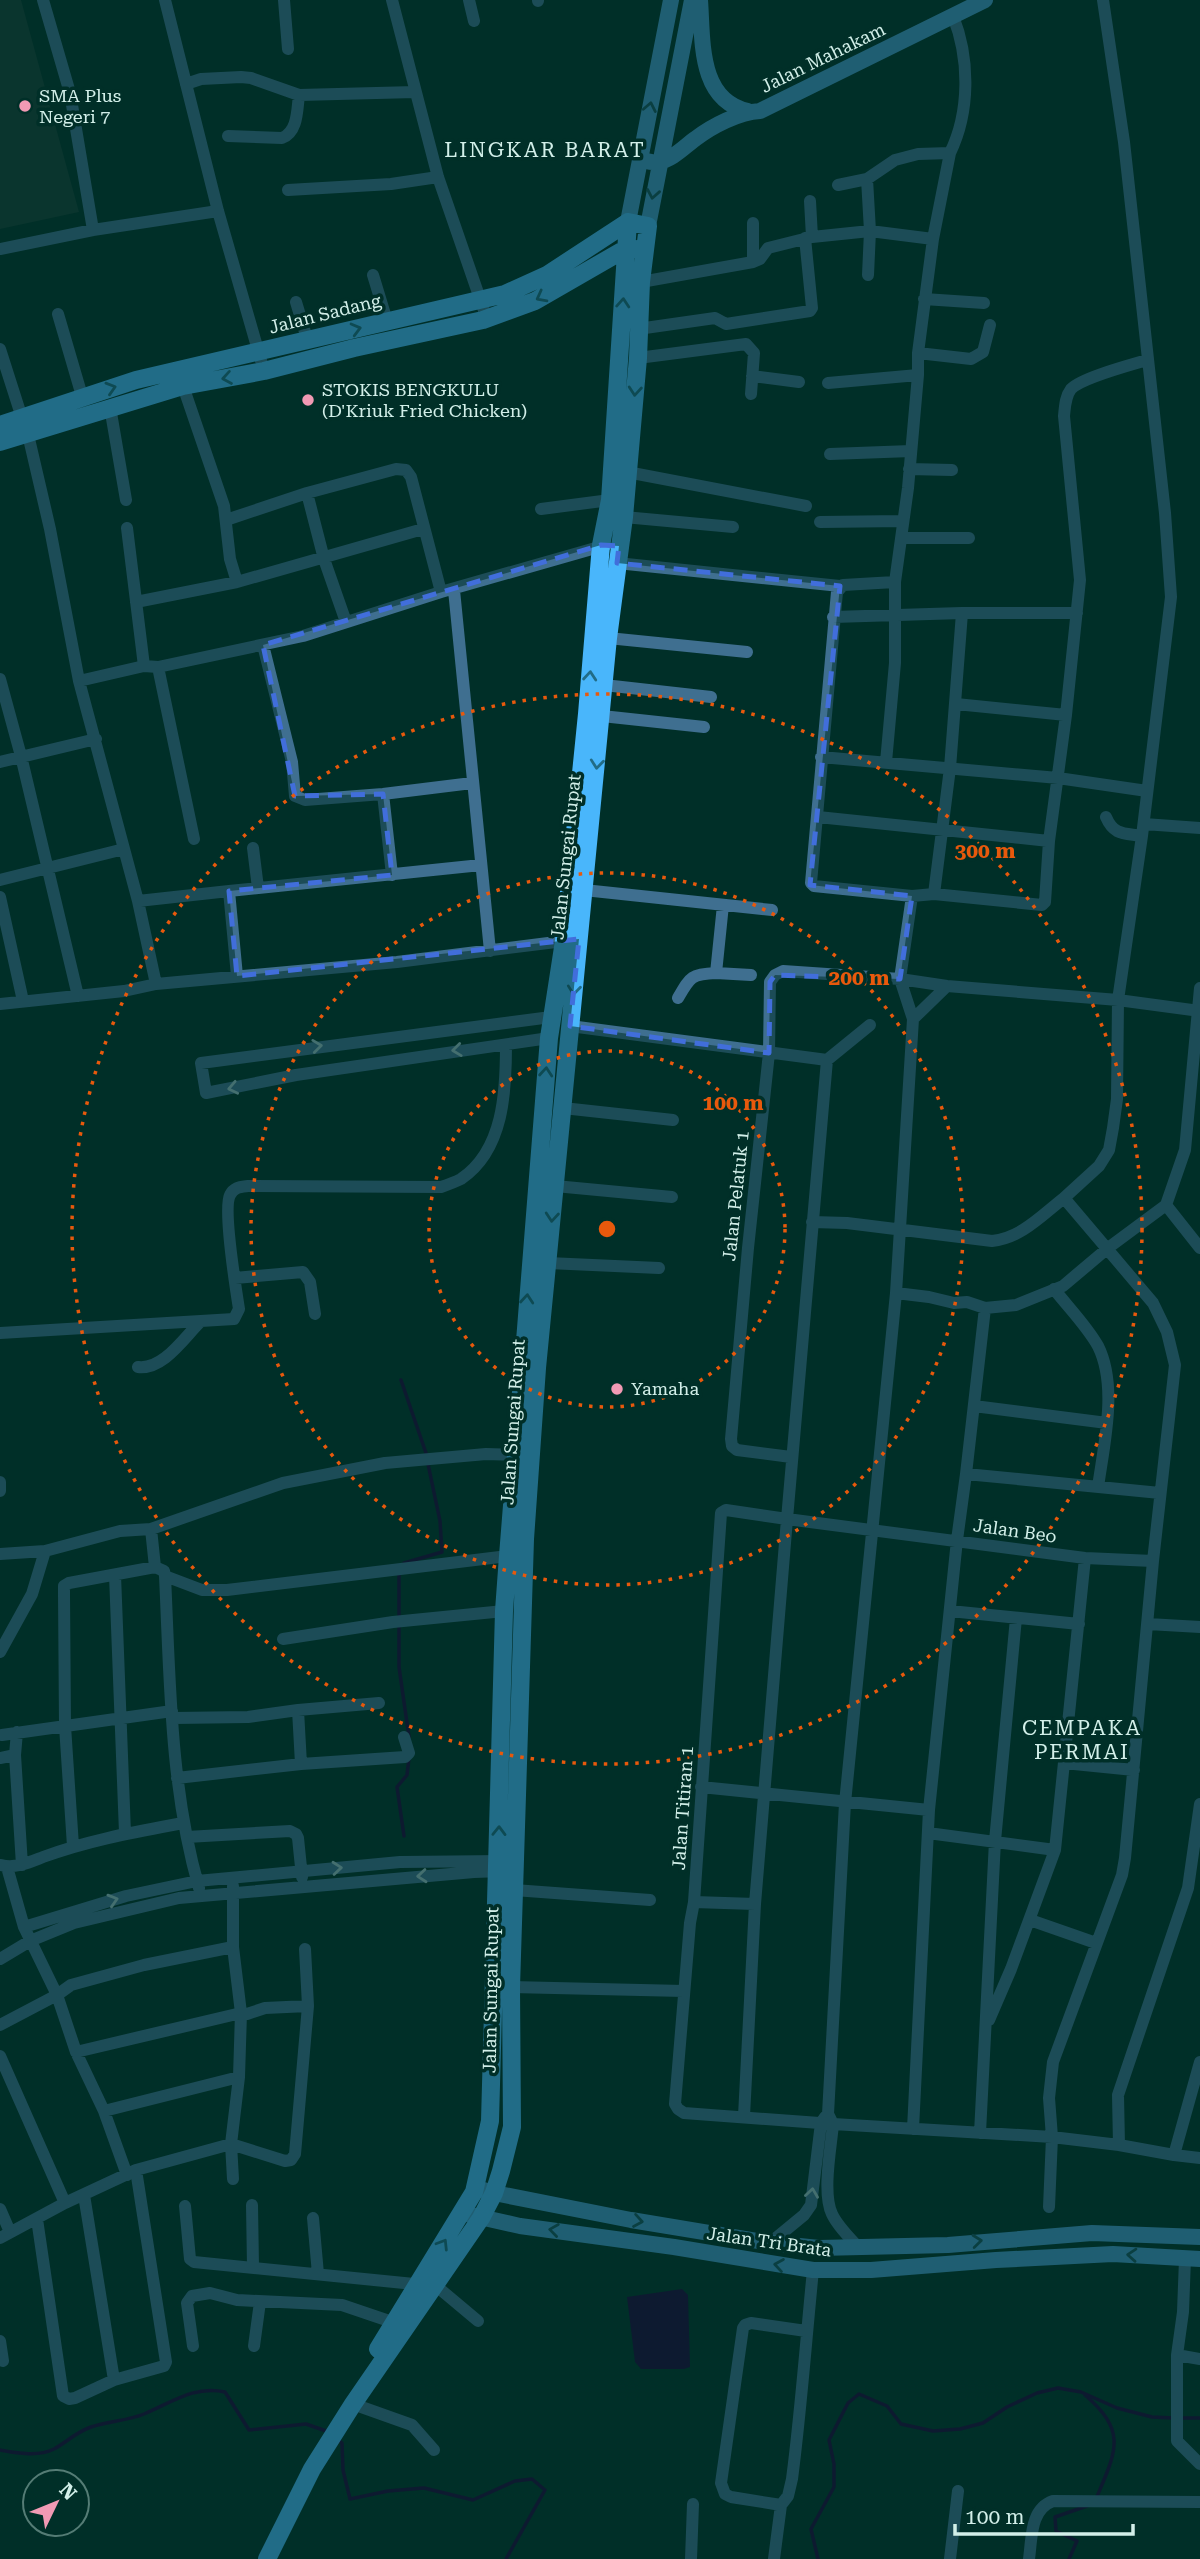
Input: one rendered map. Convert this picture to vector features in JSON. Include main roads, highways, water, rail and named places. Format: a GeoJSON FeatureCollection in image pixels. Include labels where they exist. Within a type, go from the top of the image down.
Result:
{"type":"FeatureCollection","features":[{"type":"Feature","properties":{"kind":"main road","name":"Jalan Sungai Rupat"},"geometry":{"type":"LineString","coordinates":[[259,2559],[309,2467],[400,2325],[481,2218],[494,2193],[512,2127],[511,1987],[514,1890],[506,1866],[504,1611],[551,1017],[584,823],[602,716],[612,551],[610,499],[636,249],[648,226],[628,222],[636,249],[640,282],[638,358],[624,517],[612,551],[584,823],[584,890],[536,1381],[523,1566],[506,1866],[490,2121],[476,2188],[429,2286]]}},
{"type":"Feature","properties":{"kind":"main road","name":"Jalan Sadang"},"geometry":{"type":"LineString","coordinates":[[0,425],[26,425],[82,397],[136,380],[505,294],[547,275],[628,222]]}},
{"type":"Feature","properties":{"kind":"main road"},"geometry":{"type":"LineString","coordinates":[[0,442],[26,425],[110,407],[183,386],[264,371],[487,319],[535,301],[636,249]]}},
{"type":"Feature","properties":{"kind":"main road","name":"Jalan Sungai Rupat"},"geometry":{"type":"LineString","coordinates":[[267,2559],[309,2467]]}},
{"type":"Feature","properties":{"kind":"waterway"},"geometry":{"type":"LineString","coordinates":[[401,1380],[427,1456]]}},
{"type":"Feature","properties":{"kind":"waterway"},"geometry":{"type":"LineString","coordinates":[[404,1563],[442,1552],[440,1521],[428,1464]]}},
{"type":"Feature","properties":{"kind":"waterway"},"geometry":{"type":"LineString","coordinates":[[399,1570],[399,1667],[409,1737]]}},
{"type":"Feature","properties":{"kind":"waterway"},"geometry":{"type":"LineString","coordinates":[[404,1836],[397,1787],[407,1775],[409,1758]]}},
{"type":"Feature","properties":{"kind":"waterway"},"geometry":{"type":"LineString","coordinates":[[818,2559],[811,2529],[834,2487],[834,2464],[829,2440],[848,2403],[859,2394],[887,2406],[901,2424],[933,2431],[960,2429],[983,2423],[1007,2407],[1037,2393],[1058,2388],[1081,2392],[1117,2408],[1152,2417],[1173,2418]]}},
{"type":"Feature","properties":{"kind":"waterway"},"geometry":{"type":"LineString","coordinates":[[0,2450],[41,2453],[91,2427],[138,2416],[183,2396],[214,2390],[225,2392],[249,2430],[306,2424],[329,2432]]}},
{"type":"Feature","properties":{"kind":"waterway"},"geometry":{"type":"LineString","coordinates":[[1085,2395],[1099,2408],[1113,2432],[1113,2455],[1096,2499]]}},
{"type":"Feature","properties":{"kind":"waterway"},"geometry":{"type":"LineString","coordinates":[[1181,2418],[1200,2418]]}},
{"type":"Feature","properties":{"kind":"waterway"},"geometry":{"type":"LineString","coordinates":[[337,2439],[342,2443],[343,2470],[350,2499],[388,2491],[424,2488],[473,2500],[515,2481],[532,2479],[545,2490],[506,2559]]}},
{"type":"Feature","properties":{"kind":"waterway"},"geometry":{"type":"LineString","coordinates":[[1069,2559],[1077,2541],[1056,2531],[1055,2517],[1087,2506]]}},
{"type":"Feature","properties":{"kind":"place","name":"SMA Plus Negeri 7"},"geometry":{"type":"Point","coordinates":[25,106]}},
{"type":"Feature","properties":{"kind":"place","name":"STOKIS BENGKULU (D'Kriuk Fried Chicken)"},"geometry":{"type":"Point","coordinates":[308,400]}},
{"type":"Feature","properties":{"kind":"place","name":"Yamaha"},"geometry":{"type":"Point","coordinates":[617,1389]}},
{"type":"Feature","properties":{"kind":"district","name":"LINGKAR BARAT"},"geometry":{"type":"Point","coordinates":[545,150]}},
{"type":"Feature","properties":{"kind":"district","name":"CEMPAKA PERMAI"},"geometry":{"type":"Point","coordinates":[1082,1740]}}]}
